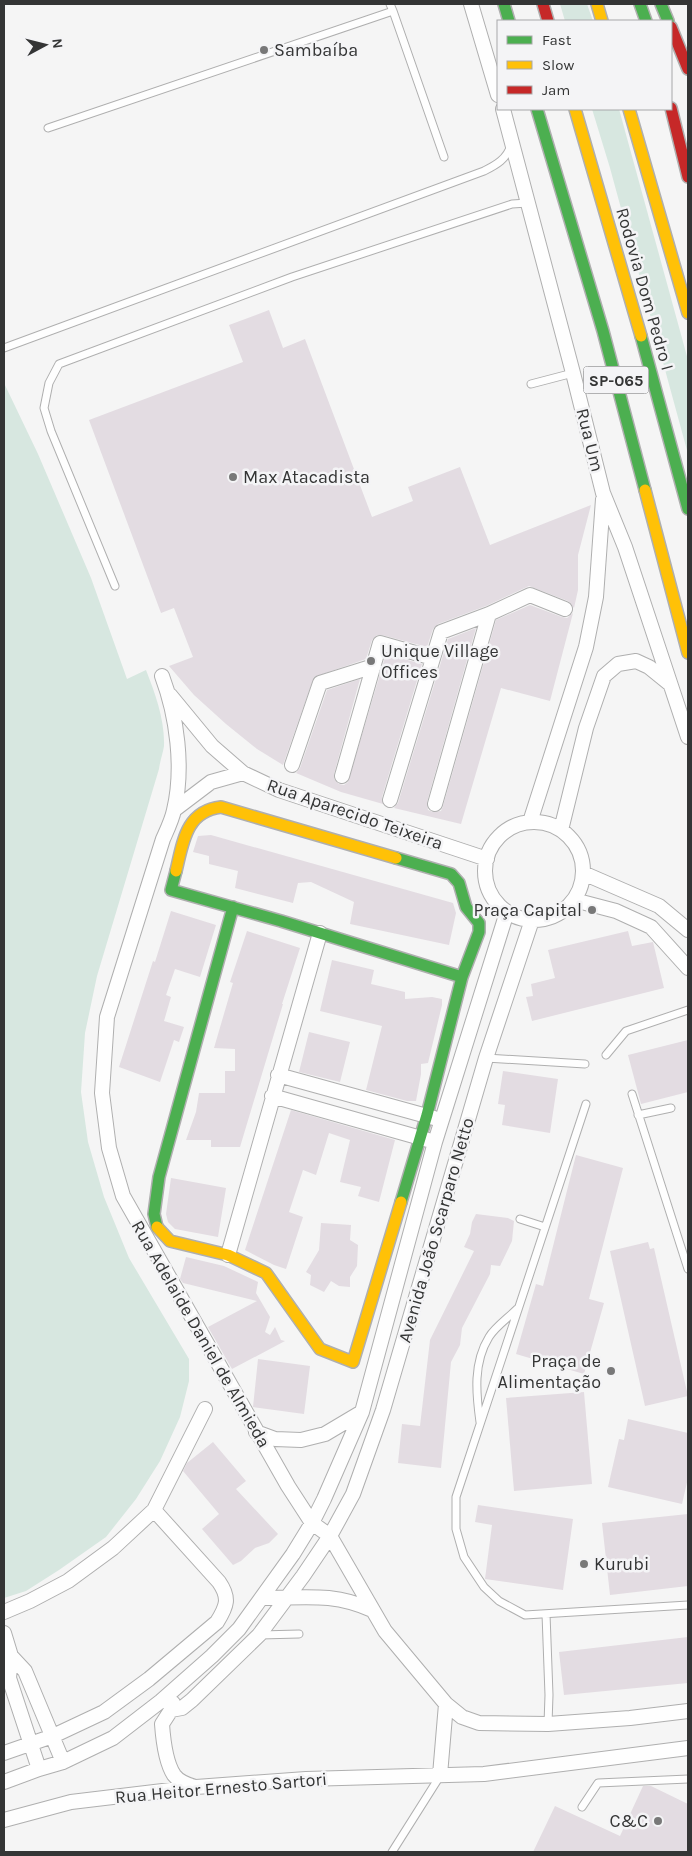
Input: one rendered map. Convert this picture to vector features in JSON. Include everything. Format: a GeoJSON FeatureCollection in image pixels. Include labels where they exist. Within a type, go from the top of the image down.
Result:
{"type":"FeatureCollection","features":[{"type":"Feature","properties":{"kind":"main road"},"geometry":{"type":"LineString","coordinates":[[504,4],[509,20]]}},
{"type":"Feature","properties":{"kind":"main road"},"geometry":{"type":"LineString","coordinates":[[542,4],[548,20]]}},
{"type":"Feature","properties":{"kind":"main road"},"geometry":{"type":"LineString","coordinates":[[597,4],[602,20]]}},
{"type":"Feature","properties":{"kind":"main road"},"geometry":{"type":"LineString","coordinates":[[640,4],[646,20]]}},
{"type":"Feature","properties":{"kind":"main road"},"geometry":{"type":"LineString","coordinates":[[661,4],[668,20]]}},
{"type":"Feature","properties":{"kind":"main road"},"geometry":{"type":"LineString","coordinates":[[672,29],[688,69]]}},
{"type":"Feature","properties":{"kind":"main road","name":"SP-065"},"geometry":{"type":"LineString","coordinates":[[537,110],[603,331],[688,653]]}},
{"type":"Feature","properties":{"kind":"main road","name":"Rodovia Dom Pedro I"},"geometry":{"type":"LineString","coordinates":[[575,110],[629,291],[688,509]]}},
{"type":"Feature","properties":{"kind":"main road","name":"Rodovia Dom Pedro I"},"geometry":{"type":"LineString","coordinates":[[629,110],[688,313]]}},
{"type":"Feature","properties":{"kind":"main road"},"geometry":{"type":"LineString","coordinates":[[671,110],[688,177]]}},
{"type":"Feature","properties":{"kind":"main road"},"geometry":{"type":"LineString","coordinates":[[233,907],[159,1177],[154,1214],[157,1228],[170,1241],[228,1255],[266,1273],[320,1349],[353,1362],[419,1136],[427,1115],[462,977],[479,932],[479,923],[466,906],[459,883],[451,874],[222,807],[201,812],[193,820],[188,830],[171,890],[233,907],[320,933],[462,977]]}},
{"type":"Feature","properties":{"kind":"street"},"geometry":{"type":"LineString","coordinates":[[471,4],[497,91]]}},
{"type":"Feature","properties":{"kind":"street","name":"Rua Um"},"geometry":{"type":"LineString","coordinates":[[502,110],[512,140],[603,493],[625,547],[688,737]]}},
{"type":"Feature","properties":{"kind":"street"},"geometry":{"type":"LineString","coordinates":[[530,822],[586,647],[596,597],[603,493]]}},
{"type":"Feature","properties":{"kind":"street"},"geometry":{"type":"LineString","coordinates":[[390,800],[440,632],[530,596],[564,609]]}},
{"type":"Feature","properties":{"kind":"street"},"geometry":{"type":"LineString","coordinates":[[435,804],[489,614]]}},
{"type":"Feature","properties":{"kind":"street"},"geometry":{"type":"LineString","coordinates":[[342,776],[380,643],[433,658]]}},
{"type":"Feature","properties":{"kind":"street"},"geometry":{"type":"LineString","coordinates":[[561,830],[586,728],[604,676],[618,664],[636,661],[670,684]]}},
{"type":"Feature","properties":{"kind":"street"},"geometry":{"type":"LineString","coordinates":[[292,765],[320,683],[374,666]]}},
{"type":"Feature","properties":{"kind":"street","name":"Rua Adelaide Daniel de Almieda"},"geometry":{"type":"LineString","coordinates":[[162,676],[168,692],[177,732],[178,773],[174,810],[163,839],[107,1017],[102,1093],[109,1148],[123,1196],[256,1432],[312,1523],[330,1536],[385,1631],[446,1704],[462,1716],[479,1723],[548,1724],[630,1718],[688,1711]]}},
{"type":"Feature","properties":{"kind":"street","name":"Rua Aparecido Teixeira"},"geometry":{"type":"LineString","coordinates":[[168,692],[212,746],[243,773],[279,790],[487,859]]}},
{"type":"Feature","properties":{"kind":"street"},"geometry":{"type":"LineString","coordinates":[[174,810],[211,782],[243,773]]}},
{"type":"Feature","properties":{"kind":"street"},"geometry":{"type":"LineString","coordinates":[[530,822],[546,823],[561,830],[573,841],[581,856],[583,873],[581,888],[574,900],[562,912],[548,918],[532,920],[519,918],[507,912],[496,902],[489,889],[486,874],[487,859],[493,846],[502,834],[515,826],[530,822]]}},
{"type":"Feature","properties":{"kind":"street"},"geometry":{"type":"LineString","coordinates":[[583,873],[659,906],[688,930]]}},
{"type":"Feature","properties":{"kind":"street"},"geometry":{"type":"LineString","coordinates":[[574,900],[616,911],[651,927],[688,968]]}},
{"type":"Feature","properties":{"kind":"street","name":"Avenida João Scarparo Netto"},"geometry":{"type":"LineString","coordinates":[[312,1523],[362,1412],[435,1142],[507,912]]}},
{"type":"Feature","properties":{"kind":"street","name":"Avenida João Scarparo Netto"},"geometry":{"type":"LineString","coordinates":[[330,1536],[353,1494],[383,1410],[486,1058],[532,920]]}},
{"type":"Feature","properties":{"kind":"street"},"geometry":{"type":"LineString","coordinates":[[228,1255],[320,933]]}},
{"type":"Feature","properties":{"kind":"street"},"geometry":{"type":"LineString","coordinates":[[278,1075],[427,1115],[441,1122]]}},
{"type":"Feature","properties":{"kind":"street"},"geometry":{"type":"LineString","coordinates":[[272,1096],[435,1142]]}},
{"type":"Feature","properties":{"kind":"street"},"geometry":{"type":"LineString","coordinates":[[4,1612],[68,1581],[113,1548],[154,1510],[204,1409]]}},
{"type":"Feature","properties":{"kind":"street"},"geometry":{"type":"LineString","coordinates":[[256,1432],[275,1439],[301,1440],[325,1434],[362,1412]]}},
{"type":"Feature","properties":{"kind":"street"},"geometry":{"type":"LineString","coordinates":[[4,1753],[53,1736],[104,1712],[142,1684],[217,1622],[225,1610],[224,1590],[219,1582],[154,1510]]}},
{"type":"Feature","properties":{"kind":"street"},"geometry":{"type":"LineString","coordinates":[[4,1782],[63,1762],[113,1738],[179,1686],[239,1629],[312,1523]]}},
{"type":"Feature","properties":{"kind":"street"},"geometry":{"type":"LineString","coordinates":[[171,1710],[182,1708],[192,1700],[260,1635],[288,1598],[330,1536]]}},
{"type":"Feature","properties":{"kind":"street"},"geometry":{"type":"LineString","coordinates":[[262,1598],[329,1597],[355,1602],[372,1610]]}},
{"type":"Feature","properties":{"kind":"street"},"geometry":{"type":"LineString","coordinates":[[4,1632],[11,1656],[9,1678],[39,1769]]}},
{"type":"Feature","properties":{"kind":"street"},"geometry":{"type":"LineString","coordinates":[[11,1656],[25,1671],[63,1762]]}},
{"type":"Feature","properties":{"kind":"street"},"geometry":{"type":"LineString","coordinates":[[179,1686],[171,1710],[162,1724],[163,1740],[174,1776],[184,1783],[196,1787]]}},
{"type":"Feature","properties":{"kind":"street"},"geometry":{"type":"LineString","coordinates":[[440,1775],[446,1704]]}},
{"type":"Feature","properties":{"kind":"street","name":"Rua Heitor Ernesto Sartori"},"geometry":{"type":"LineString","coordinates":[[4,1820],[72,1802],[196,1787],[306,1779],[484,1774],[688,1748]]}},
{"type":"Feature","properties":{"kind":"lane"},"geometry":{"type":"LineString","coordinates":[[390,4],[444,157]]}},
{"type":"Feature","properties":{"kind":"lane"},"geometry":{"type":"LineString","coordinates":[[48,128],[393,12]]}},
{"type":"Feature","properties":{"kind":"lane"},"geometry":{"type":"LineString","coordinates":[[4,348],[484,171],[498,165],[509,151],[512,140]]}},
{"type":"Feature","properties":{"kind":"lane"},"geometry":{"type":"LineString","coordinates":[[115,586],[51,431],[44,408],[49,383],[59,364],[292,277],[512,204],[528,203]]}},
{"type":"Feature","properties":{"kind":"lane"},"geometry":{"type":"LineString","coordinates":[[531,384],[573,373]]}},
{"type":"Feature","properties":{"kind":"lane"},"geometry":{"type":"LineString","coordinates":[[606,1055],[626,1031],[688,1010]]}},
{"type":"Feature","properties":{"kind":"lane"},"geometry":{"type":"LineString","coordinates":[[486,1058],[585,1064]]}},
{"type":"Feature","properties":{"kind":"lane"},"geometry":{"type":"LineString","coordinates":[[632,1094],[688,1269]]}},
{"type":"Feature","properties":{"kind":"lane"},"geometry":{"type":"LineString","coordinates":[[586,1104],[456,1497],[456,1529],[464,1557],[484,1587],[499,1601],[525,1615],[688,1605]]}},
{"type":"Feature","properties":{"kind":"lane"},"geometry":{"type":"LineString","coordinates":[[638,1115],[670,1108]]}},
{"type":"Feature","properties":{"kind":"lane"},"geometry":{"type":"LineString","coordinates":[[520,1220],[545,1227]]}},
{"type":"Feature","properties":{"kind":"lane"},"geometry":{"type":"LineString","coordinates":[[480,1423],[476,1393],[478,1365],[489,1337],[519,1307]]}},
{"type":"Feature","properties":{"kind":"lane"},"geometry":{"type":"LineString","coordinates":[[546,1614],[549,1695],[548,1724]]}},
{"type":"Feature","properties":{"kind":"lane"},"geometry":{"type":"LineString","coordinates":[[260,1635],[300,1634]]}},
{"type":"Feature","properties":{"kind":"lane"},"geometry":{"type":"LineString","coordinates":[[392,1852],[440,1775]]}},
{"type":"Feature","properties":{"kind":"lane"},"geometry":{"type":"LineString","coordinates":[[582,1807],[598,1783],[688,1779]]}},
{"type":"Feature","properties":{"kind":"shaded area"},"geometry":{"type":"Polygon","coordinates":[[[560,4],[587,4],[593,20],[565,20],[560,4]]]}},
{"type":"Feature","properties":{"kind":"shaded area"},"geometry":{"type":"Polygon","coordinates":[[[592,110],[619,110],[688,360],[688,454],[610,168],[592,110]]]}},
{"type":"Feature","properties":{"kind":"shaded area"},"geometry":{"type":"Polygon","coordinates":[[[4,383],[38,454],[91,578],[127,679],[146,670],[161,717],[164,749],[97,976],[85,1033],[81,1092],[88,1142],[104,1197],[129,1258],[189,1359],[189,1381],[180,1417],[160,1461],[136,1499],[106,1537],[26,1591],[4,1598],[4,383]]]}},
{"type":"Feature","properties":{"kind":"building","name":"Max Atacadista"},"geometry":{"type":"Polygon","coordinates":[[[269,310],[283,348],[305,339],[372,517],[413,501],[408,487],[460,467],[490,545],[591,505],[578,555],[578,590],[574,608],[568,601],[529,586],[486,606],[438,624],[433,629],[427,647],[377,635],[372,640],[366,659],[314,677],[283,765],[257,749],[226,724],[194,695],[169,666],[193,657],[174,608],[161,613],[89,420],[243,362],[229,325],[269,310]]]}},
{"type":"Feature","properties":{"kind":"building"},"geometry":{"type":"Polygon","coordinates":[[[530,605],[567,618],[573,613],[550,701],[501,688],[461,824],[394,808],[398,803],[448,639],[476,628],[427,802],[428,810],[433,812],[441,811],[443,806],[496,620],[530,605]]]}},
{"type":"Feature","properties":{"kind":"building"},"geometry":{"type":"Polygon","coordinates":[[[386,654],[422,664],[382,797],[383,804],[341,792],[296,773],[300,768],[327,690],[360,679],[334,774],[334,779],[339,784],[344,785],[348,782],[386,654]]]}},
{"type":"Feature","properties":{"kind":"building"},"geometry":{"type":"Polygon","coordinates":[[[211,835],[453,903],[456,913],[449,945],[350,924],[354,902],[311,882],[298,883],[293,903],[235,888],[238,871],[209,864],[209,856],[193,852],[198,836],[211,835]]]}},
{"type":"Feature","properties":{"kind":"building"},"geometry":{"type":"Polygon","coordinates":[[[171,911],[216,925],[200,977],[175,969],[166,995],[171,997],[164,1021],[184,1027],[179,1042],[174,1040],[160,1082],[119,1067],[171,911]]]}},
{"type":"Feature","properties":{"kind":"building"},"geometry":{"type":"Polygon","coordinates":[[[247,931],[300,948],[240,1147],[211,1147],[211,1140],[186,1140],[196,1112],[199,1093],[225,1093],[225,1071],[235,1071],[235,1049],[214,1048],[233,983],[230,982],[247,931]]]}},
{"type":"Feature","properties":{"kind":"building"},"geometry":{"type":"Polygon","coordinates":[[[628,931],[632,946],[653,942],[664,988],[532,1021],[526,997],[533,996],[531,984],[555,978],[548,950],[628,931]]]}},
{"type":"Feature","properties":{"kind":"building"},"geometry":{"type":"Polygon","coordinates":[[[332,960],[374,970],[371,984],[405,992],[405,999],[432,997],[442,999],[428,1063],[421,1064],[416,1101],[407,1101],[366,1090],[382,1026],[320,1011],[332,960]]]}},
{"type":"Feature","properties":{"kind":"building"},"geometry":{"type":"Polygon","coordinates":[[[309,1032],[350,1042],[340,1082],[299,1072],[309,1032]]]}},
{"type":"Feature","properties":{"kind":"building"},"geometry":{"type":"Polygon","coordinates":[[[688,1040],[688,1092],[641,1104],[628,1055],[688,1040]]]}},
{"type":"Feature","properties":{"kind":"building"},"geometry":{"type":"Polygon","coordinates":[[[503,1071],[558,1079],[550,1133],[502,1125],[505,1105],[498,1104],[503,1071]]]}},
{"type":"Feature","properties":{"kind":"building"},"geometry":{"type":"Polygon","coordinates":[[[291,1110],[395,1140],[379,1202],[358,1196],[361,1187],[340,1182],[350,1140],[329,1133],[316,1175],[303,1170],[289,1212],[303,1217],[286,1269],[245,1250],[291,1110]]]}},
{"type":"Feature","properties":{"kind":"building"},"geometry":{"type":"Polygon","coordinates":[[[576,1155],[623,1168],[589,1299],[604,1303],[584,1374],[516,1354],[536,1284],[543,1286],[576,1155]]]}},
{"type":"Feature","properties":{"kind":"building"},"geometry":{"type":"Polygon","coordinates":[[[171,1178],[226,1188],[218,1237],[175,1229],[168,1222],[166,1214],[171,1178]]]}},
{"type":"Feature","properties":{"kind":"building"},"geometry":{"type":"Polygon","coordinates":[[[476,1214],[508,1218],[514,1221],[512,1241],[500,1266],[491,1265],[490,1274],[462,1328],[460,1345],[451,1362],[441,1468],[398,1463],[402,1424],[420,1426],[430,1340],[474,1251],[464,1247],[476,1214]]]}},
{"type":"Feature","properties":{"kind":"building"},"geometry":{"type":"Polygon","coordinates":[[[321,1223],[351,1225],[350,1240],[358,1245],[357,1266],[350,1277],[350,1287],[339,1286],[331,1281],[324,1292],[310,1285],[311,1275],[306,1272],[319,1250],[321,1223]]]}},
{"type":"Feature","properties":{"kind":"building"},"geometry":{"type":"Polygon","coordinates":[[[648,1242],[650,1249],[654,1248],[688,1396],[645,1406],[610,1251],[648,1242]]]}},
{"type":"Feature","properties":{"kind":"building"},"geometry":{"type":"Polygon","coordinates":[[[186,1257],[224,1266],[258,1282],[256,1293],[270,1317],[265,1332],[270,1335],[275,1327],[281,1340],[285,1341],[232,1369],[208,1327],[257,1301],[183,1283],[180,1279],[186,1257]]]}},
{"type":"Feature","properties":{"kind":"building"},"geometry":{"type":"Polygon","coordinates":[[[258,1359],[310,1366],[304,1414],[253,1407],[258,1359]]]}},
{"type":"Feature","properties":{"kind":"building"},"geometry":{"type":"Polygon","coordinates":[[[584,1392],[592,1484],[514,1491],[506,1398],[584,1392]]]}},
{"type":"Feature","properties":{"kind":"building"},"geometry":{"type":"Polygon","coordinates":[[[628,1419],[688,1433],[688,1478],[682,1504],[608,1487],[619,1439],[624,1440],[628,1419]]]}},
{"type":"Feature","properties":{"kind":"building"},"geometry":{"type":"Polygon","coordinates":[[[213,1442],[246,1481],[236,1489],[278,1534],[269,1543],[255,1548],[241,1561],[233,1565],[202,1529],[219,1514],[183,1471],[187,1463],[213,1442]]]}},
{"type":"Feature","properties":{"kind":"building"},"geometry":{"type":"Polygon","coordinates":[[[478,1505],[573,1519],[563,1590],[485,1579],[492,1525],[475,1522],[478,1505]]]}},
{"type":"Feature","properties":{"kind":"building"},"geometry":{"type":"Polygon","coordinates":[[[688,1514],[688,1586],[610,1595],[602,1523],[688,1514]]]}},
{"type":"Feature","properties":{"kind":"building"},"geometry":{"type":"Polygon","coordinates":[[[688,1637],[688,1683],[564,1695],[559,1652],[688,1637]]]}},
{"type":"Feature","properties":{"kind":"building","name":"C&C"},"geometry":{"type":"Polygon","coordinates":[[[643,1786],[651,1786],[688,1804],[688,1852],[533,1852],[555,1806],[620,1836],[643,1786]]]}},
{"type":"Feature","properties":{"kind":"traffic: fast"},"geometry":{"type":"LineString","coordinates":[[504,4],[509,20]]}},
{"type":"Feature","properties":{"kind":"traffic: fast"},"geometry":{"type":"LineString","coordinates":[[640,4],[646,20]]}},
{"type":"Feature","properties":{"kind":"traffic: fast"},"geometry":{"type":"LineString","coordinates":[[661,4],[668,20]]}},
{"type":"Feature","properties":{"kind":"traffic: fast"},"geometry":{"type":"LineString","coordinates":[[537,110],[603,331],[645,490]]}},
{"type":"Feature","properties":{"kind":"traffic: fast"},"geometry":{"type":"LineString","coordinates":[[641,336],[688,509]]}},
{"type":"Feature","properties":{"kind":"traffic: fast"},"geometry":{"type":"LineString","coordinates":[[396,858],[451,874],[459,883],[466,907],[479,923],[479,932],[462,977],[427,1115],[401,1202]]}},
{"type":"Feature","properties":{"kind":"traffic: fast"},"geometry":{"type":"LineString","coordinates":[[176,871],[171,890],[281,921],[462,977]]}},
{"type":"Feature","properties":{"kind":"traffic: fast"},"geometry":{"type":"LineString","coordinates":[[157,1227],[154,1214],[159,1177],[233,907]]}},
{"type":"Feature","properties":{"kind":"traffic: slow"},"geometry":{"type":"LineString","coordinates":[[597,4],[602,20]]}},
{"type":"Feature","properties":{"kind":"traffic: slow"},"geometry":{"type":"LineString","coordinates":[[575,110],[641,336]]}},
{"type":"Feature","properties":{"kind":"traffic: slow"},"geometry":{"type":"LineString","coordinates":[[629,110],[688,313]]}},
{"type":"Feature","properties":{"kind":"traffic: slow"},"geometry":{"type":"LineString","coordinates":[[645,490],[688,653]]}},
{"type":"Feature","properties":{"kind":"traffic: slow"},"geometry":{"type":"LineString","coordinates":[[176,871],[184,839],[193,821],[209,810],[221,807],[396,858]]}},
{"type":"Feature","properties":{"kind":"traffic: slow"},"geometry":{"type":"LineString","coordinates":[[157,1227],[170,1241],[228,1255],[266,1273],[320,1349],[353,1362],[401,1202]]}},
{"type":"Feature","properties":{"kind":"traffic: jam"},"geometry":{"type":"LineString","coordinates":[[543,4],[548,20]]}},
{"type":"Feature","properties":{"kind":"traffic: jam"},"geometry":{"type":"LineString","coordinates":[[672,29],[688,69]]}},
{"type":"Feature","properties":{"kind":"traffic: jam"},"geometry":{"type":"LineString","coordinates":[[671,110],[688,177]]}},
{"type":"Feature","properties":{"kind":"place","name":"Sambaíba"},"geometry":{"type":"Point","coordinates":[264,50]}},
{"type":"Feature","properties":{"kind":"place","name":"Max Atacadista"},"geometry":{"type":"Point","coordinates":[233,477]}},
{"type":"Feature","properties":{"kind":"place","name":"Unique Village Offices"},"geometry":{"type":"Point","coordinates":[371,661]}},
{"type":"Feature","properties":{"kind":"place","name":"Praça Capital"},"geometry":{"type":"Point","coordinates":[592,910]}},
{"type":"Feature","properties":{"kind":"place","name":"Praça de Alimentação"},"geometry":{"type":"Point","coordinates":[611,1371]}},
{"type":"Feature","properties":{"kind":"place","name":"Kurubi"},"geometry":{"type":"Point","coordinates":[584,1564]}},
{"type":"Feature","properties":{"kind":"place","name":"C&C"},"geometry":{"type":"Point","coordinates":[658,1821]}}]}
